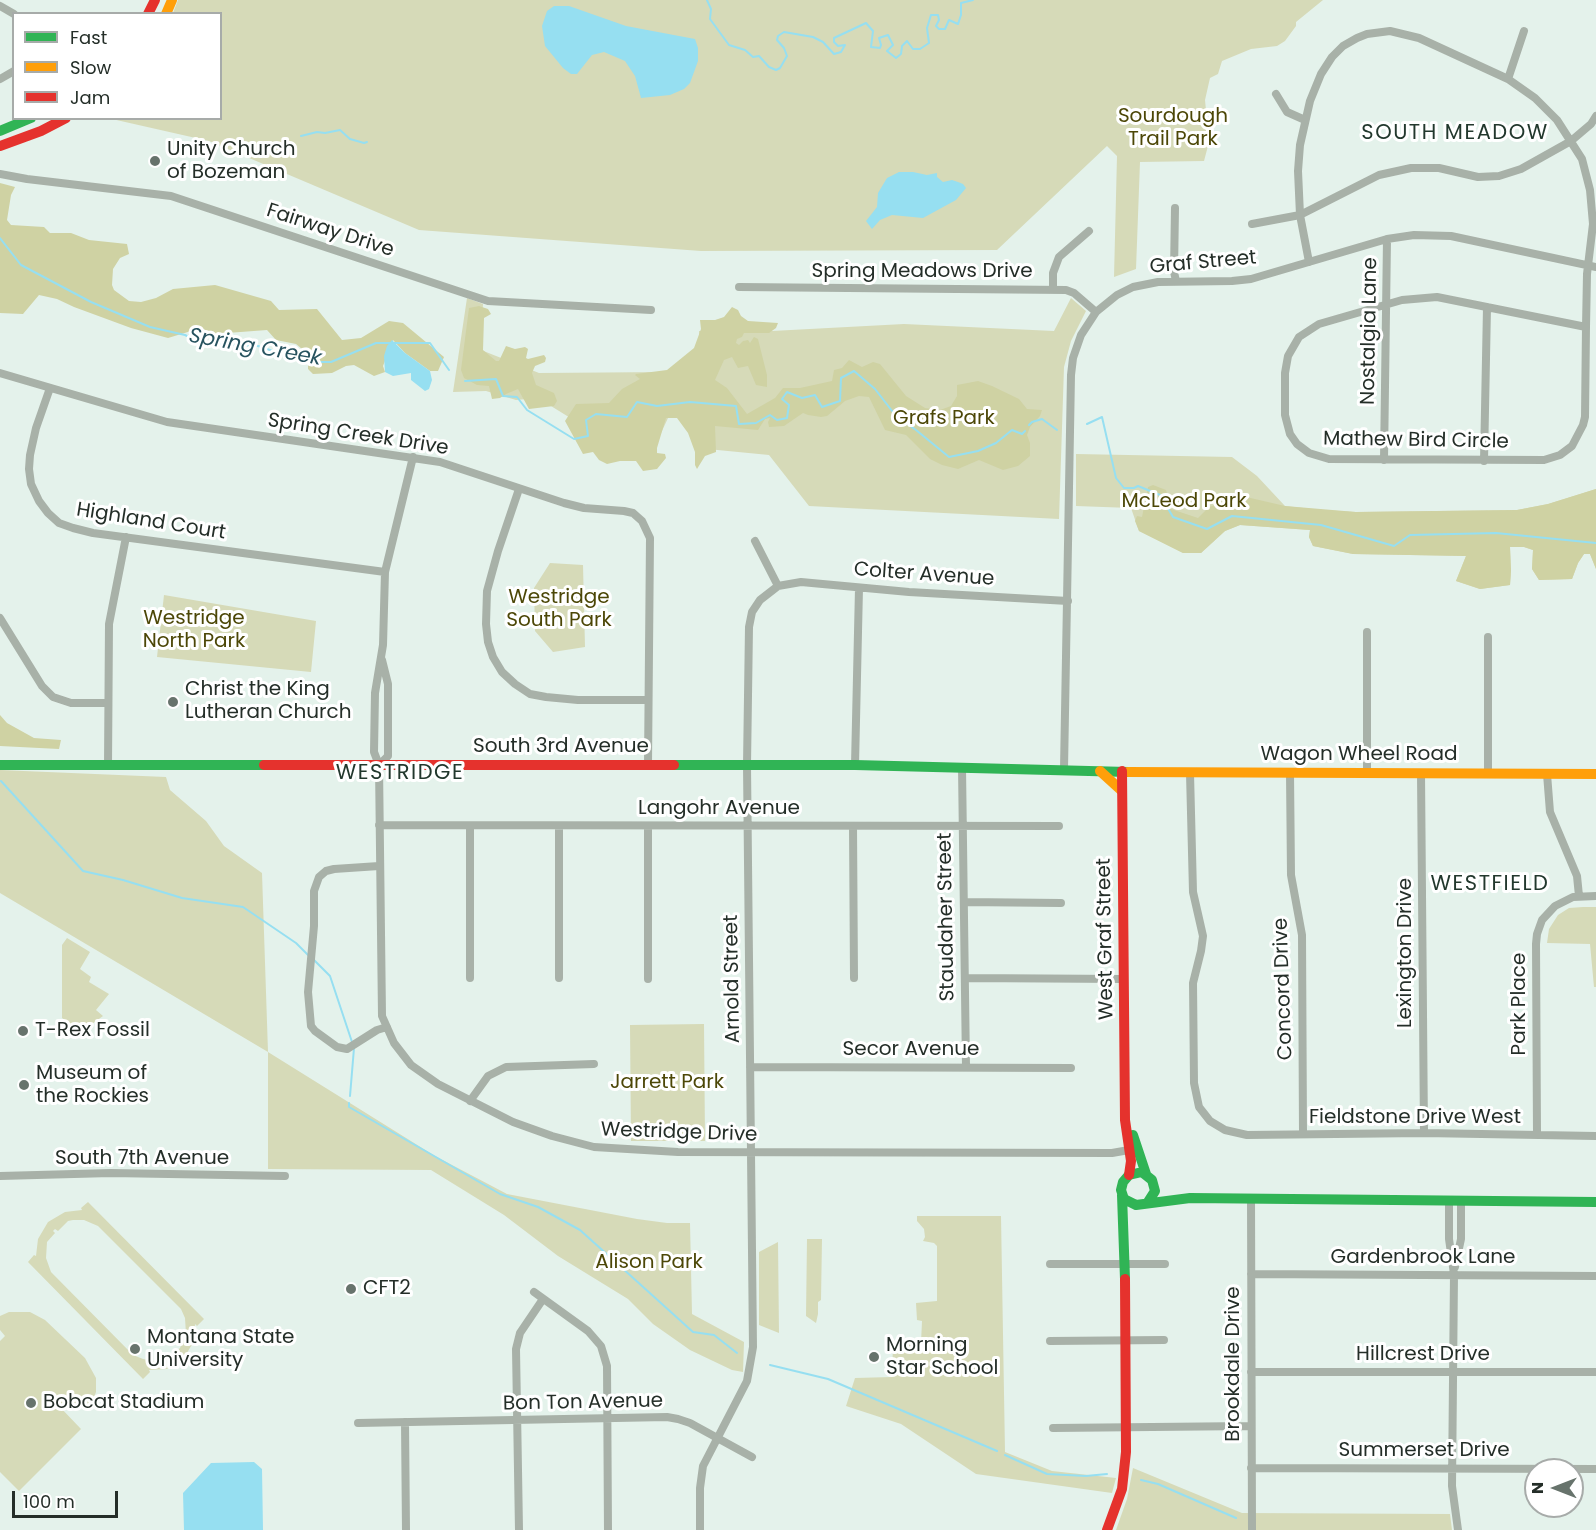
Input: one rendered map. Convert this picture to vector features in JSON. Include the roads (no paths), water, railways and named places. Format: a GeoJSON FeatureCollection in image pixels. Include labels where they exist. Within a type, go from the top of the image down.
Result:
{"type":"FeatureCollection","features":[{"type":"Feature","properties":{"kind":"main road"},"geometry":{"type":"LineString","coordinates":[[0,131],[26,120]]}},
{"type":"Feature","properties":{"kind":"main road"},"geometry":{"type":"LineString","coordinates":[[0,146],[41,131],[62,120]]}},
{"type":"Feature","properties":{"kind":"main road","name":"South 3rd Avenue"},"geometry":{"type":"LineString","coordinates":[[0,765],[855,765],[1122,771]]}},
{"type":"Feature","properties":{"kind":"main road"},"geometry":{"type":"LineString","coordinates":[[1100,771],[1122,791]]}},
{"type":"Feature","properties":{"kind":"main road","name":"Wagon Wheel Road"},"geometry":{"type":"LineString","coordinates":[[1122,771],[1596,774]]}},
{"type":"Feature","properties":{"kind":"main road","name":"West Graf Street"},"geometry":{"type":"LineString","coordinates":[[1122,771],[1125,1120],[1131,1166],[1129,1174]]}},
{"type":"Feature","properties":{"kind":"main road","name":"West Graf Street"},"geometry":{"type":"LineString","coordinates":[[1126,1106],[1136,1147],[1146,1174]]}},
{"type":"Feature","properties":{"kind":"main road"},"geometry":{"type":"LineString","coordinates":[[1107,1530],[1122,1489],[1126,1452],[1127,1341],[1123,1182],[1129,1174],[1137,1172],[1146,1174],[1154,1183],[1169,1193],[1190,1198]]}},
{"type":"Feature","properties":{"kind":"main road"},"geometry":{"type":"LineString","coordinates":[[1125,1235],[1133,1213],[1154,1196],[1154,1183]]}},
{"type":"Feature","properties":{"kind":"main road"},"geometry":{"type":"LineString","coordinates":[[1122,1195],[1131,1204],[1190,1198],[1596,1202]]}},
{"type":"Feature","properties":{"kind":"street","name":"Mathew Bird Circle"},"geometry":{"type":"LineString","coordinates":[[1309,262],[1300,215],[1298,171],[1305,120],[1321,74],[1332,57],[1357,38],[1367,34],[1390,31],[1419,38],[1508,79],[1535,98],[1557,120],[1582,159],[1590,190],[1593,224],[1592,266],[1586,327],[1585,417],[1577,440],[1560,455],[1544,460],[1329,459],[1316,457],[1303,449],[1290,434],[1286,423],[1285,373],[1290,350],[1305,331],[1319,324],[1387,304],[1437,297],[1586,327]]}},
{"type":"Feature","properties":{"kind":"street"},"geometry":{"type":"LineString","coordinates":[[1508,79],[1524,31]]}},
{"type":"Feature","properties":{"kind":"street"},"geometry":{"type":"LineString","coordinates":[[1276,94],[1287,112],[1305,120]]}},
{"type":"Feature","properties":{"kind":"street"},"geometry":{"type":"LineString","coordinates":[[1252,224],[1300,215],[1379,174],[1411,168],[1438,168],[1478,177],[1499,176],[1521,169],[1571,141],[1591,124],[1596,116]]}},
{"type":"Feature","properties":{"kind":"street","name":"Fairway Drive"},"geometry":{"type":"LineString","coordinates":[[0,174],[27,180],[171,196],[488,301],[651,310]]}},
{"type":"Feature","properties":{"kind":"street"},"geometry":{"type":"LineString","coordinates":[[1175,208],[1174,272],[1176,280]]}},
{"type":"Feature","properties":{"kind":"street"},"geometry":{"type":"LineString","coordinates":[[1053,289],[1053,273],[1059,257],[1089,231]]}},
{"type":"Feature","properties":{"kind":"street","name":"Graf Street"},"geometry":{"type":"LineString","coordinates":[[1064,770],[1073,358],[1081,335],[1096,312],[1117,295],[1133,286],[1176,280],[1240,281],[1387,239],[1414,235],[1451,236],[1592,266]]}},
{"type":"Feature","properties":{"kind":"street","name":"Nostalgia Lane"},"geometry":{"type":"LineString","coordinates":[[1384,460],[1387,239]]}},
{"type":"Feature","properties":{"kind":"street","name":"Spring Meadows Drive"},"geometry":{"type":"LineString","coordinates":[[740,288],[1053,289],[1074,293],[1096,312]]}},
{"type":"Feature","properties":{"kind":"street"},"geometry":{"type":"LineString","coordinates":[[1484,461],[1487,307]]}},
{"type":"Feature","properties":{"kind":"street","name":"Spring Creek Drive"},"geometry":{"type":"LineString","coordinates":[[0,373],[167,422],[440,462],[584,508],[633,513],[642,521],[650,538],[648,765]]}},
{"type":"Feature","properties":{"kind":"street","name":"Highland Court"},"geometry":{"type":"LineString","coordinates":[[50,388],[36,428],[30,455],[29,476],[36,495],[53,518],[66,526],[126,537],[385,572]]}},
{"type":"Feature","properties":{"kind":"street","name":"Westridge Drive"},"geometry":{"type":"LineString","coordinates":[[413,457],[385,572],[381,656],[375,693],[374,752],[379,765],[382,1016],[394,1043],[411,1065],[438,1084],[513,1122],[552,1136],[594,1147],[645,1151],[751,1153],[1112,1153],[1129,1150]]}},
{"type":"Feature","properties":{"kind":"street"},"geometry":{"type":"LineString","coordinates":[[519,489],[487,591],[488,642],[493,657],[502,672],[530,694],[578,700],[647,700]]}},
{"type":"Feature","properties":{"kind":"street"},"geometry":{"type":"LineString","coordinates":[[108,765],[109,624],[126,537]]}},
{"type":"Feature","properties":{"kind":"street"},"geometry":{"type":"LineString","coordinates":[[755,541],[778,586]]}},
{"type":"Feature","properties":{"kind":"street","name":"Colter Avenue"},"geometry":{"type":"LineString","coordinates":[[778,586],[801,582],[859,588],[1068,601]]}},
{"type":"Feature","properties":{"kind":"street","name":"Arnold Street"},"geometry":{"type":"LineString","coordinates":[[700,1530],[703,1466],[747,1381],[753,1357],[747,826],[749,627],[752,612],[760,600],[778,586]]}},
{"type":"Feature","properties":{"kind":"street"},"geometry":{"type":"LineString","coordinates":[[855,765],[859,588]]}},
{"type":"Feature","properties":{"kind":"street"},"geometry":{"type":"LineString","coordinates":[[0,618],[42,686],[53,697],[71,703],[108,703]]}},
{"type":"Feature","properties":{"kind":"street"},"geometry":{"type":"LineString","coordinates":[[1367,632],[1367,773]]}},
{"type":"Feature","properties":{"kind":"street"},"geometry":{"type":"LineString","coordinates":[[1488,637],[1488,773]]}},
{"type":"Feature","properties":{"kind":"street","name":"Westridge Drive"},"geometry":{"type":"LineString","coordinates":[[379,765],[388,756],[388,684],[381,656]]}},
{"type":"Feature","properties":{"kind":"street","name":"Staudaher Street"},"geometry":{"type":"LineString","coordinates":[[962,766],[966,1067]]}},
{"type":"Feature","properties":{"kind":"street","name":"Fieldstone Drive West"},"geometry":{"type":"LineString","coordinates":[[1190,773],[1193,892],[1203,936],[1192,983],[1196,1096],[1199,1107],[1210,1121],[1225,1130],[1247,1135],[1424,1133],[1596,1136]]}},
{"type":"Feature","properties":{"kind":"street","name":"Concord Drive"},"geometry":{"type":"LineString","coordinates":[[1290,773],[1291,875],[1302,935],[1303,1133]]}},
{"type":"Feature","properties":{"kind":"street","name":"Lexington Drive"},"geometry":{"type":"LineString","coordinates":[[1421,773],[1424,1133]]}},
{"type":"Feature","properties":{"kind":"street"},"geometry":{"type":"LineString","coordinates":[[1547,774],[1550,812],[1577,876],[1579,896],[1596,896]]}},
{"type":"Feature","properties":{"kind":"street","name":"Langohr Avenue"},"geometry":{"type":"LineString","coordinates":[[379,825],[1059,826]]}},
{"type":"Feature","properties":{"kind":"street"},"geometry":{"type":"LineString","coordinates":[[470,826],[470,978]]}},
{"type":"Feature","properties":{"kind":"street"},"geometry":{"type":"LineString","coordinates":[[559,826],[559,978]]}},
{"type":"Feature","properties":{"kind":"street"},"geometry":{"type":"LineString","coordinates":[[648,826],[648,979]]}},
{"type":"Feature","properties":{"kind":"street"},"geometry":{"type":"LineString","coordinates":[[853,826],[854,978]]}},
{"type":"Feature","properties":{"kind":"street"},"geometry":{"type":"LineString","coordinates":[[379,866],[334,868],[319,877],[314,891],[315,926],[308,992],[311,1026],[337,1047],[347,1048],[377,1030],[387,1027]]}},
{"type":"Feature","properties":{"kind":"street","name":"Park Place"},"geometry":{"type":"LineString","coordinates":[[1537,1135],[1537,934],[1542,920],[1555,906],[1579,896]]}},
{"type":"Feature","properties":{"kind":"street"},"geometry":{"type":"LineString","coordinates":[[964,902],[1060,903]]}},
{"type":"Feature","properties":{"kind":"street"},"geometry":{"type":"LineString","coordinates":[[965,978],[1124,980]]}},
{"type":"Feature","properties":{"kind":"street"},"geometry":{"type":"LineString","coordinates":[[470,1101],[488,1076],[506,1067],[594,1064]]}},
{"type":"Feature","properties":{"kind":"street","name":"Secor Avenue"},"geometry":{"type":"LineString","coordinates":[[750,1066],[1071,1068]]}},
{"type":"Feature","properties":{"kind":"street","name":"South 7th Avenue"},"geometry":{"type":"LineString","coordinates":[[0,1176],[131,1173],[285,1176]]}},
{"type":"Feature","properties":{"kind":"street","name":"Brookdale Drive"},"geometry":{"type":"LineString","coordinates":[[1251,1198],[1252,1530]]}},
{"type":"Feature","properties":{"kind":"street"},"geometry":{"type":"LineString","coordinates":[[1449,1200],[1449,1239],[1454,1274],[1452,1486],[1458,1530]]}},
{"type":"Feature","properties":{"kind":"street"},"geometry":{"type":"LineString","coordinates":[[1454,1274],[1461,1239],[1461,1200]]}},
{"type":"Feature","properties":{"kind":"street"},"geometry":{"type":"LineString","coordinates":[[1050,1264],[1165,1264]]}},
{"type":"Feature","properties":{"kind":"street","name":"Gardenbrook Lane"},"geometry":{"type":"LineString","coordinates":[[1251,1274],[1596,1275]]}},
{"type":"Feature","properties":{"kind":"street"},"geometry":{"type":"LineString","coordinates":[[534,1293],[588,1331],[601,1346],[607,1366],[608,1530]]}},
{"type":"Feature","properties":{"kind":"street"},"geometry":{"type":"LineString","coordinates":[[519,1530],[517,1340],[524,1325],[543,1299]]}},
{"type":"Feature","properties":{"kind":"street"},"geometry":{"type":"LineString","coordinates":[[1050,1341],[1164,1340]]}},
{"type":"Feature","properties":{"kind":"street","name":"Hillcrest Drive"},"geometry":{"type":"LineString","coordinates":[[1251,1372],[1596,1372]]}},
{"type":"Feature","properties":{"kind":"street","name":"Bon Ton Avenue"},"geometry":{"type":"LineString","coordinates":[[358,1423],[678,1419],[752,1457]]}},
{"type":"Feature","properties":{"kind":"street"},"geometry":{"type":"LineString","coordinates":[[405,1422],[406,1530]]}},
{"type":"Feature","properties":{"kind":"street"},"geometry":{"type":"LineString","coordinates":[[1053,1428],[1251,1426]]}},
{"type":"Feature","properties":{"kind":"street","name":"Summerset Drive"},"geometry":{"type":"LineString","coordinates":[[1251,1468],[1596,1469]]}},
{"type":"Feature","properties":{"kind":"water"},"geometry":{"type":"Polygon","coordinates":[[[554,6],[569,6],[626,26],[695,39],[698,61],[690,83],[684,89],[670,95],[641,98],[635,76],[625,61],[604,52],[592,55],[577,74],[571,74],[545,46],[542,26],[547,11],[554,6]]]}},
{"type":"Feature","properties":{"kind":"water"},"geometry":{"type":"Polygon","coordinates":[[[899,172],[927,175],[937,173],[937,177],[943,182],[952,180],[963,184],[966,188],[956,200],[923,218],[892,215],[880,220],[872,229],[866,221],[877,207],[878,193],[887,178],[899,172]]]}},
{"type":"Feature","properties":{"kind":"water"},"geometry":{"type":"Polygon","coordinates":[[[392,340],[405,353],[430,371],[432,380],[429,389],[425,391],[411,380],[411,373],[393,376],[385,372],[384,356],[392,340]]]}},
{"type":"Feature","properties":{"kind":"water"},"geometry":{"type":"Polygon","coordinates":[[[254,1462],[262,1469],[263,1530],[184,1530],[183,1493],[211,1463],[254,1462]]]}},
{"type":"Feature","properties":{"kind":"waterway"},"geometry":{"type":"LineString","coordinates":[[707,0],[711,9],[710,19],[729,45],[745,50],[753,57],[759,56],[769,67],[776,70],[780,68],[787,56],[777,40],[778,36],[784,32],[813,37],[823,42],[834,54],[841,52],[845,45],[838,46],[834,38],[866,23],[873,31],[871,47],[880,48],[879,38],[888,35],[893,45],[887,51],[896,58],[901,54],[902,46],[907,41],[913,49],[920,49],[929,43],[927,28],[931,15],[938,15],[939,20],[936,26],[939,29],[945,29],[949,20],[958,24],[961,3],[973,0]]}},
{"type":"Feature","properties":{"kind":"waterway"},"geometry":{"type":"LineString","coordinates":[[301,136],[340,130],[350,139],[367,142]]}},
{"type":"Feature","properties":{"kind":"waterway","name":"Spring Creek"},"geometry":{"type":"LineString","coordinates":[[0,238],[21,265],[91,302],[150,327],[185,335],[201,343],[258,346],[306,362],[331,362],[376,343],[430,343],[449,370]]}},
{"type":"Feature","properties":{"kind":"waterway","name":"Spring Creek"},"geometry":{"type":"LineString","coordinates":[[465,381],[496,379],[503,396],[517,397],[527,410],[574,439],[588,436],[586,420],[596,414],[627,417],[637,402],[657,406],[690,402],[736,406],[739,424],[756,423],[770,415],[777,420],[787,418],[789,405],[782,399],[787,392],[802,398],[815,395],[822,407],[840,401],[841,378],[854,371],[875,389],[896,416],[949,457],[978,451],[996,443],[1012,430],[1022,434],[1025,431]]}},
{"type":"Feature","properties":{"kind":"waterway","name":"Spring Creek"},"geometry":{"type":"LineString","coordinates":[[1087,424],[1102,417],[1116,478],[1124,488],[1138,486],[1160,495],[1173,517],[1207,529],[1232,516],[1321,525],[1394,546],[1410,535],[1496,533],[1596,543]]}},
{"type":"Feature","properties":{"kind":"waterway","name":"Spring Creek"},"geometry":{"type":"LineString","coordinates":[[1029,425],[1042,419],[1057,430]]}},
{"type":"Feature","properties":{"kind":"waterway"},"geometry":{"type":"LineString","coordinates":[[1,781],[83,871],[123,880],[182,898],[243,907],[296,943],[308,955]]}},
{"type":"Feature","properties":{"kind":"waterway"},"geometry":{"type":"LineString","coordinates":[[314,960],[330,976],[352,1042]]}},
{"type":"Feature","properties":{"kind":"waterway"},"geometry":{"type":"LineString","coordinates":[[350,1096],[354,1048]]}},
{"type":"Feature","properties":{"kind":"waterway"},"geometry":{"type":"LineString","coordinates":[[349,1103],[349,1107],[500,1194],[538,1207],[580,1230],[693,1332],[714,1335],[737,1353]]}},
{"type":"Feature","properties":{"kind":"waterway"},"geometry":{"type":"LineString","coordinates":[[770,1365],[828,1379],[997,1451]]}},
{"type":"Feature","properties":{"kind":"waterway"},"geometry":{"type":"LineString","coordinates":[[1005,1455],[1047,1474],[1086,1476],[1107,1474]]}},
{"type":"Feature","properties":{"kind":"waterway"},"geometry":{"type":"LineString","coordinates":[[1141,1480],[1158,1484],[1236,1518]]}},
{"type":"Feature","properties":{"kind":"place","name":"Unity Church of Bozeman"},"geometry":{"type":"Point","coordinates":[155,161]}},
{"type":"Feature","properties":{"kind":"place","name":"Christ the King Lutheran Church"},"geometry":{"type":"Point","coordinates":[173,702]}},
{"type":"Feature","properties":{"kind":"place","name":"T-Rex Fossil"},"geometry":{"type":"Point","coordinates":[23,1031]}},
{"type":"Feature","properties":{"kind":"place","name":"Museum of the Rockies"},"geometry":{"type":"Point","coordinates":[24,1085]}},
{"type":"Feature","properties":{"kind":"place","name":"CFT2"},"geometry":{"type":"Point","coordinates":[351,1289]}},
{"type":"Feature","properties":{"kind":"place","name":"Montana State University"},"geometry":{"type":"Point","coordinates":[135,1349]}},
{"type":"Feature","properties":{"kind":"place","name":"Morning Star School"},"geometry":{"type":"Point","coordinates":[874,1357]}},
{"type":"Feature","properties":{"kind":"place","name":"Bobcat Stadium"},"geometry":{"type":"Point","coordinates":[31,1403]}},
{"type":"Feature","properties":{"kind":"district","name":"SOUTH MEADOW"},"geometry":{"type":"Point","coordinates":[1455,134]}},
{"type":"Feature","properties":{"kind":"district","name":"WESTRIDGE"},"geometry":{"type":"Point","coordinates":[400,774]}},
{"type":"Feature","properties":{"kind":"district","name":"WESTFIELD"},"geometry":{"type":"Point","coordinates":[1490,885]}},
{"type":"Feature","properties":{"kind":"park label","name":"Sourdough Trail Park"},"geometry":{"type":"Point","coordinates":[1173,128]}},
{"type":"Feature","properties":{"kind":"park label","name":"Grafs Park"},"geometry":{"type":"Point","coordinates":[944,419]}},
{"type":"Feature","properties":{"kind":"park label","name":"McLeod Park"},"geometry":{"type":"Point","coordinates":[1184,502]}},
{"type":"Feature","properties":{"kind":"park label","name":"Westridge South Park"},"geometry":{"type":"Point","coordinates":[559,610]}},
{"type":"Feature","properties":{"kind":"park label","name":"Westridge North Park"},"geometry":{"type":"Point","coordinates":[194,630]}},
{"type":"Feature","properties":{"kind":"park label","name":"Jarrett Park"},"geometry":{"type":"Point","coordinates":[667,1083]}},
{"type":"Feature","properties":{"kind":"park label","name":"Alison Park"},"geometry":{"type":"Point","coordinates":[649,1263]}}]}
